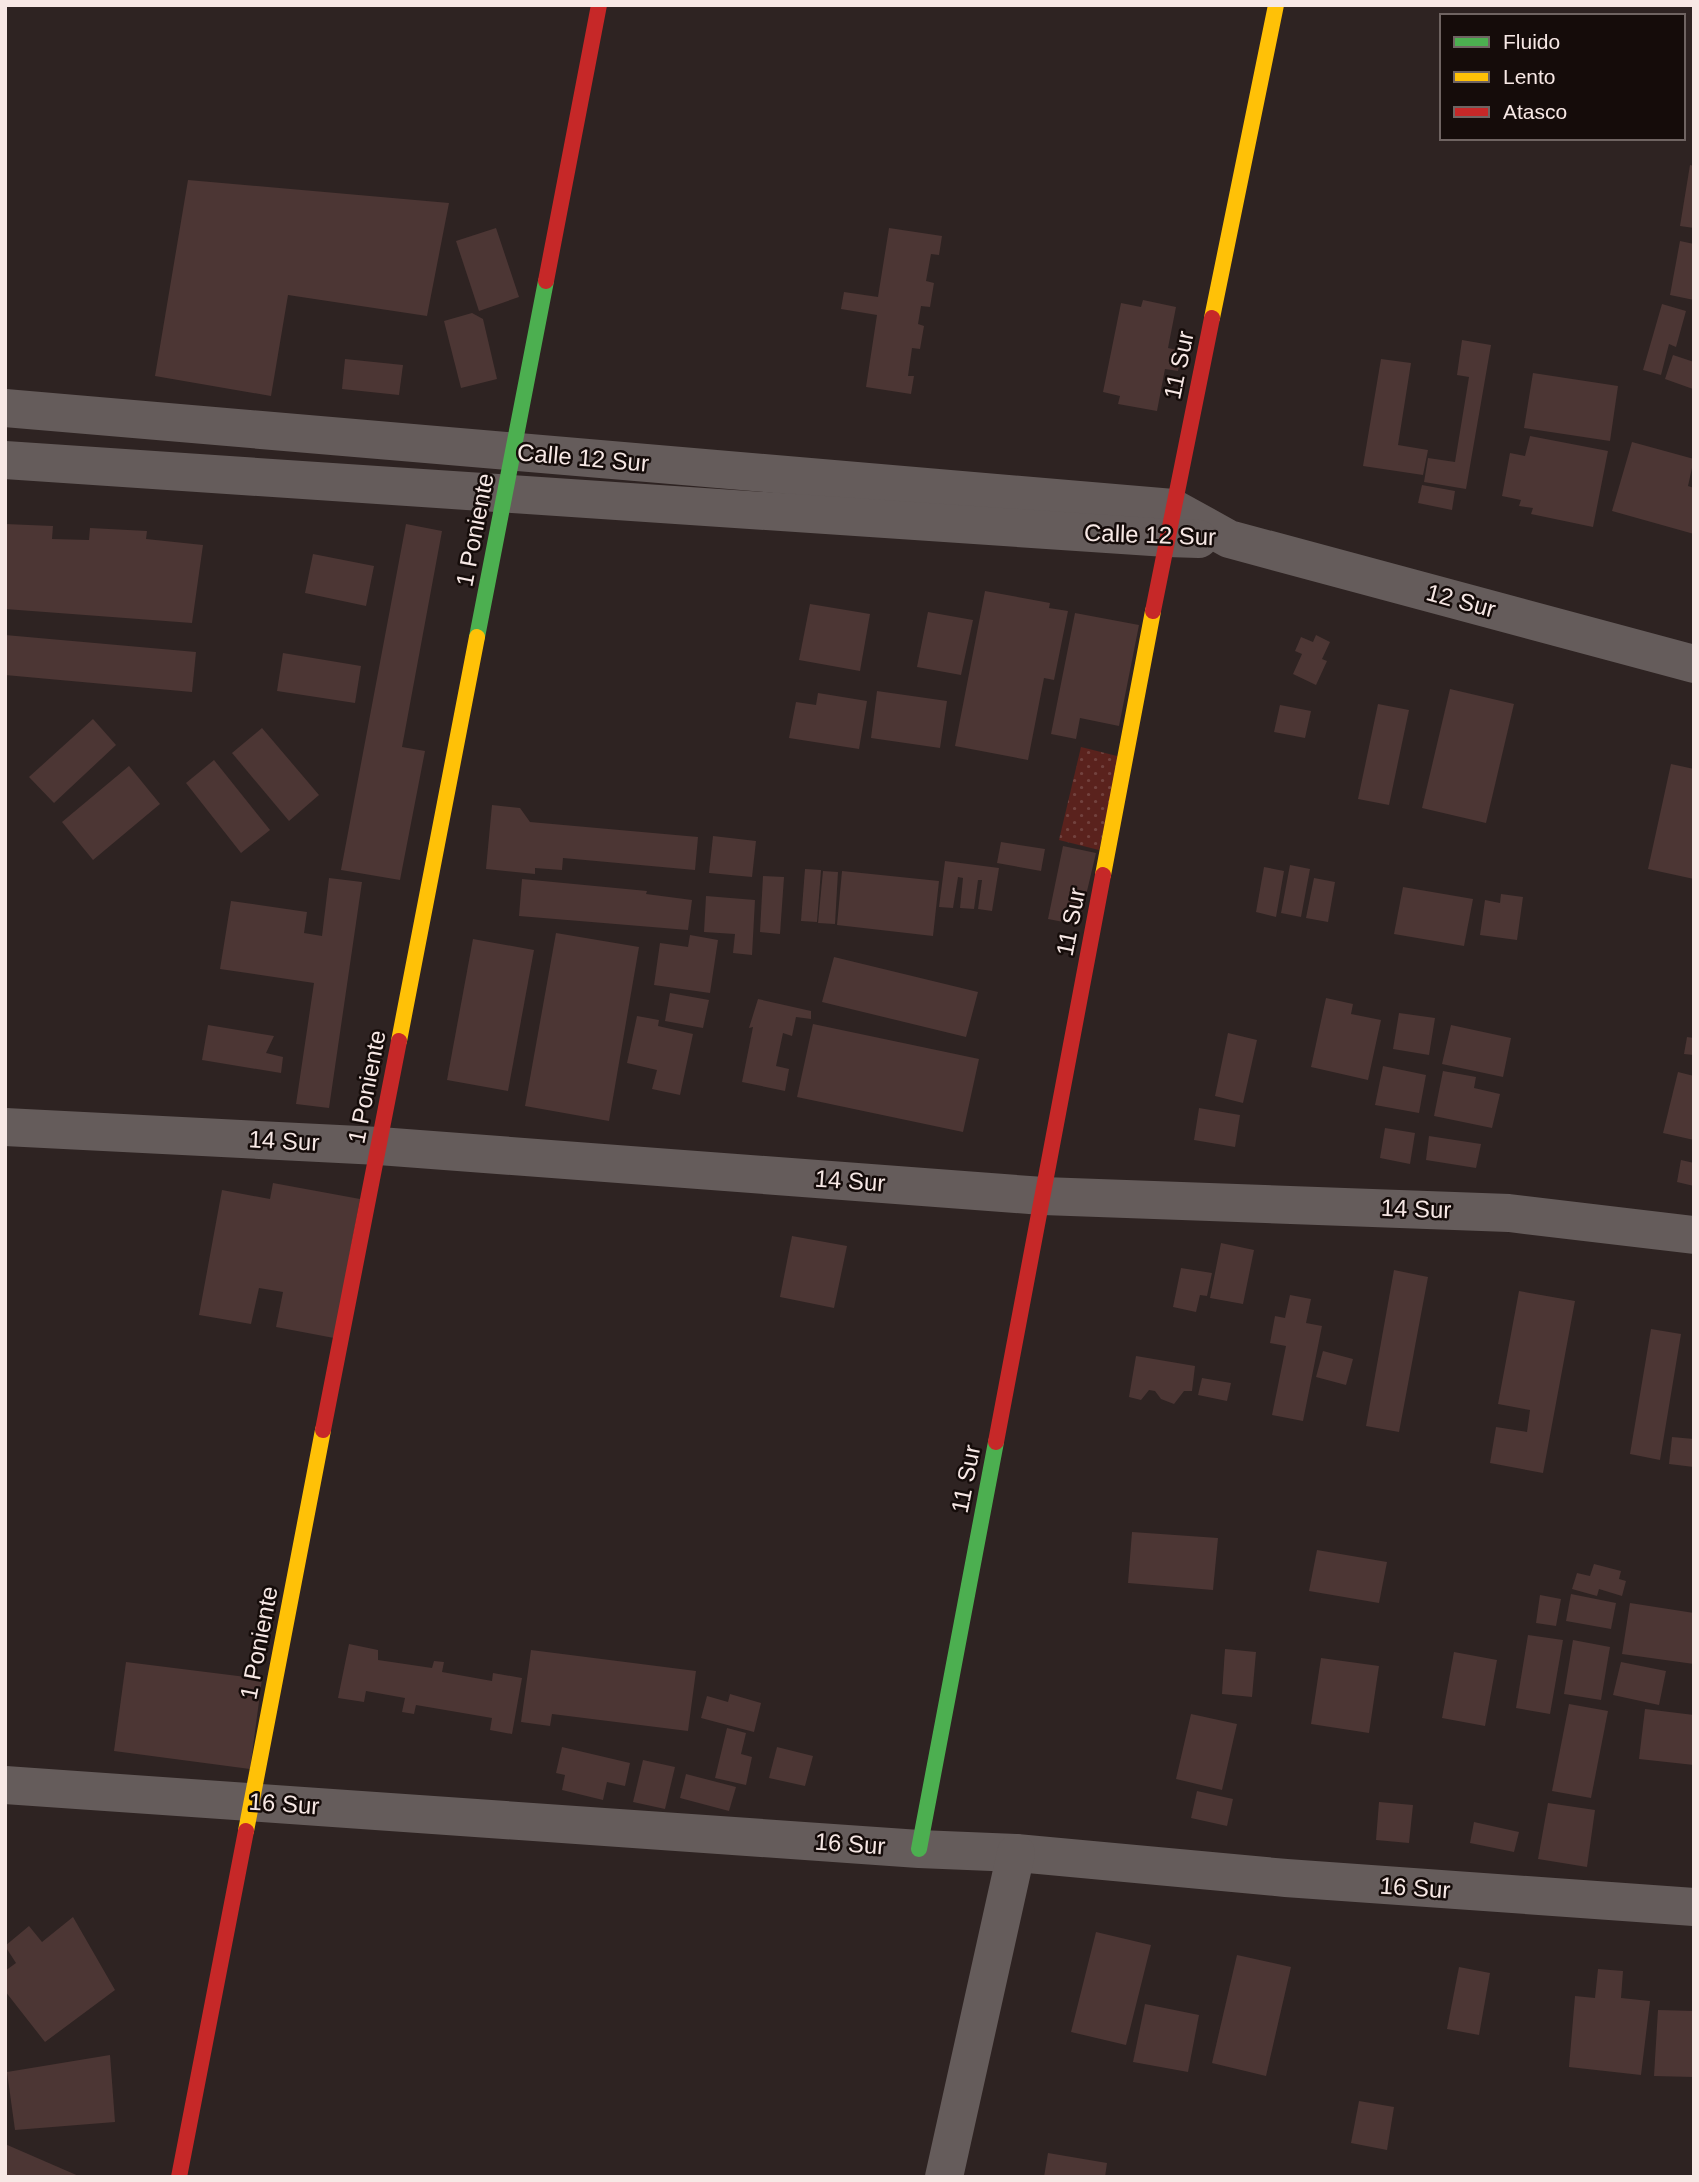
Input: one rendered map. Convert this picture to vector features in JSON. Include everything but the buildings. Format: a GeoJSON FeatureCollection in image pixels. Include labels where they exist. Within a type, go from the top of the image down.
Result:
{"type":"FeatureCollection","features":[{"type":"Feature","properties":{"kind":"street","name":"1 Poniente"},"geometry":{"type":"LineString","coordinates":[[179,2177],[599,5]]}},
{"type":"Feature","properties":{"kind":"street","name":"11 Sur"},"geometry":{"type":"LineString","coordinates":[[919,1849],[1170,523],[1276,5]]}},
{"type":"Feature","properties":{"kind":"street","name":"Calle 12 Sur"},"geometry":{"type":"LineString","coordinates":[[5,408],[512,452],[1170,523],[1229,539]]}},
{"type":"Feature","properties":{"kind":"street"},"geometry":{"type":"LineString","coordinates":[[304,482],[305,435]]}},
{"type":"Feature","properties":{"kind":"street","name":"Calle 12 Sur"},"geometry":{"type":"LineString","coordinates":[[5,460],[505,495],[1170,523]]}},
{"type":"Feature","properties":{"kind":"street","name":"12 Sur"},"geometry":{"type":"LineString","coordinates":[[1229,539],[1694,664]]}},
{"type":"Feature","properties":{"kind":"street","name":"14 Sur"},"geometry":{"type":"LineString","coordinates":[[5,1127],[379,1146],[1042,1196],[1509,1213],[1694,1235]]}},
{"type":"Feature","properties":{"kind":"street","name":"16 Sur"},"geometry":{"type":"LineString","coordinates":[[5,1785],[919,1849],[1016,1853],[1286,1878],[1694,1907]]}},
{"type":"Feature","properties":{"kind":"street"},"geometry":{"type":"LineString","coordinates":[[944,2177],[1016,1853]]}},
{"type":"Feature","properties":{"kind":"shaded area"},"geometry":{"type":"Polygon","coordinates":[[[1081,747],[1121,757],[1099,850],[1059,840],[1081,747]]]}},
{"type":"Feature","properties":{"kind":"traffic: fast"},"geometry":{"type":"LineString","coordinates":[[477,637],[546,281]]}},
{"type":"Feature","properties":{"kind":"traffic: fast"},"geometry":{"type":"LineString","coordinates":[[919,1849],[996,1442]]}},
{"type":"Feature","properties":{"kind":"traffic: slow"},"geometry":{"type":"LineString","coordinates":[[1212,318],[1276,5]]}},
{"type":"Feature","properties":{"kind":"traffic: slow"},"geometry":{"type":"LineString","coordinates":[[1103,875],[1153,611]]}},
{"type":"Feature","properties":{"kind":"traffic: slow"},"geometry":{"type":"LineString","coordinates":[[399,1041],[477,637]]}},
{"type":"Feature","properties":{"kind":"traffic: slow"},"geometry":{"type":"LineString","coordinates":[[246,1831],[323,1430]]}},
{"type":"Feature","properties":{"kind":"traffic: jam"},"geometry":{"type":"LineString","coordinates":[[546,281],[599,5]]}},
{"type":"Feature","properties":{"kind":"traffic: jam"},"geometry":{"type":"LineString","coordinates":[[1153,611],[1212,318]]}},
{"type":"Feature","properties":{"kind":"traffic: jam"},"geometry":{"type":"LineString","coordinates":[[996,1442],[1103,875]]}},
{"type":"Feature","properties":{"kind":"traffic: jam"},"geometry":{"type":"LineString","coordinates":[[323,1430],[399,1041]]}},
{"type":"Feature","properties":{"kind":"traffic: jam"},"geometry":{"type":"LineString","coordinates":[[179,2177],[246,1831]]}}]}
